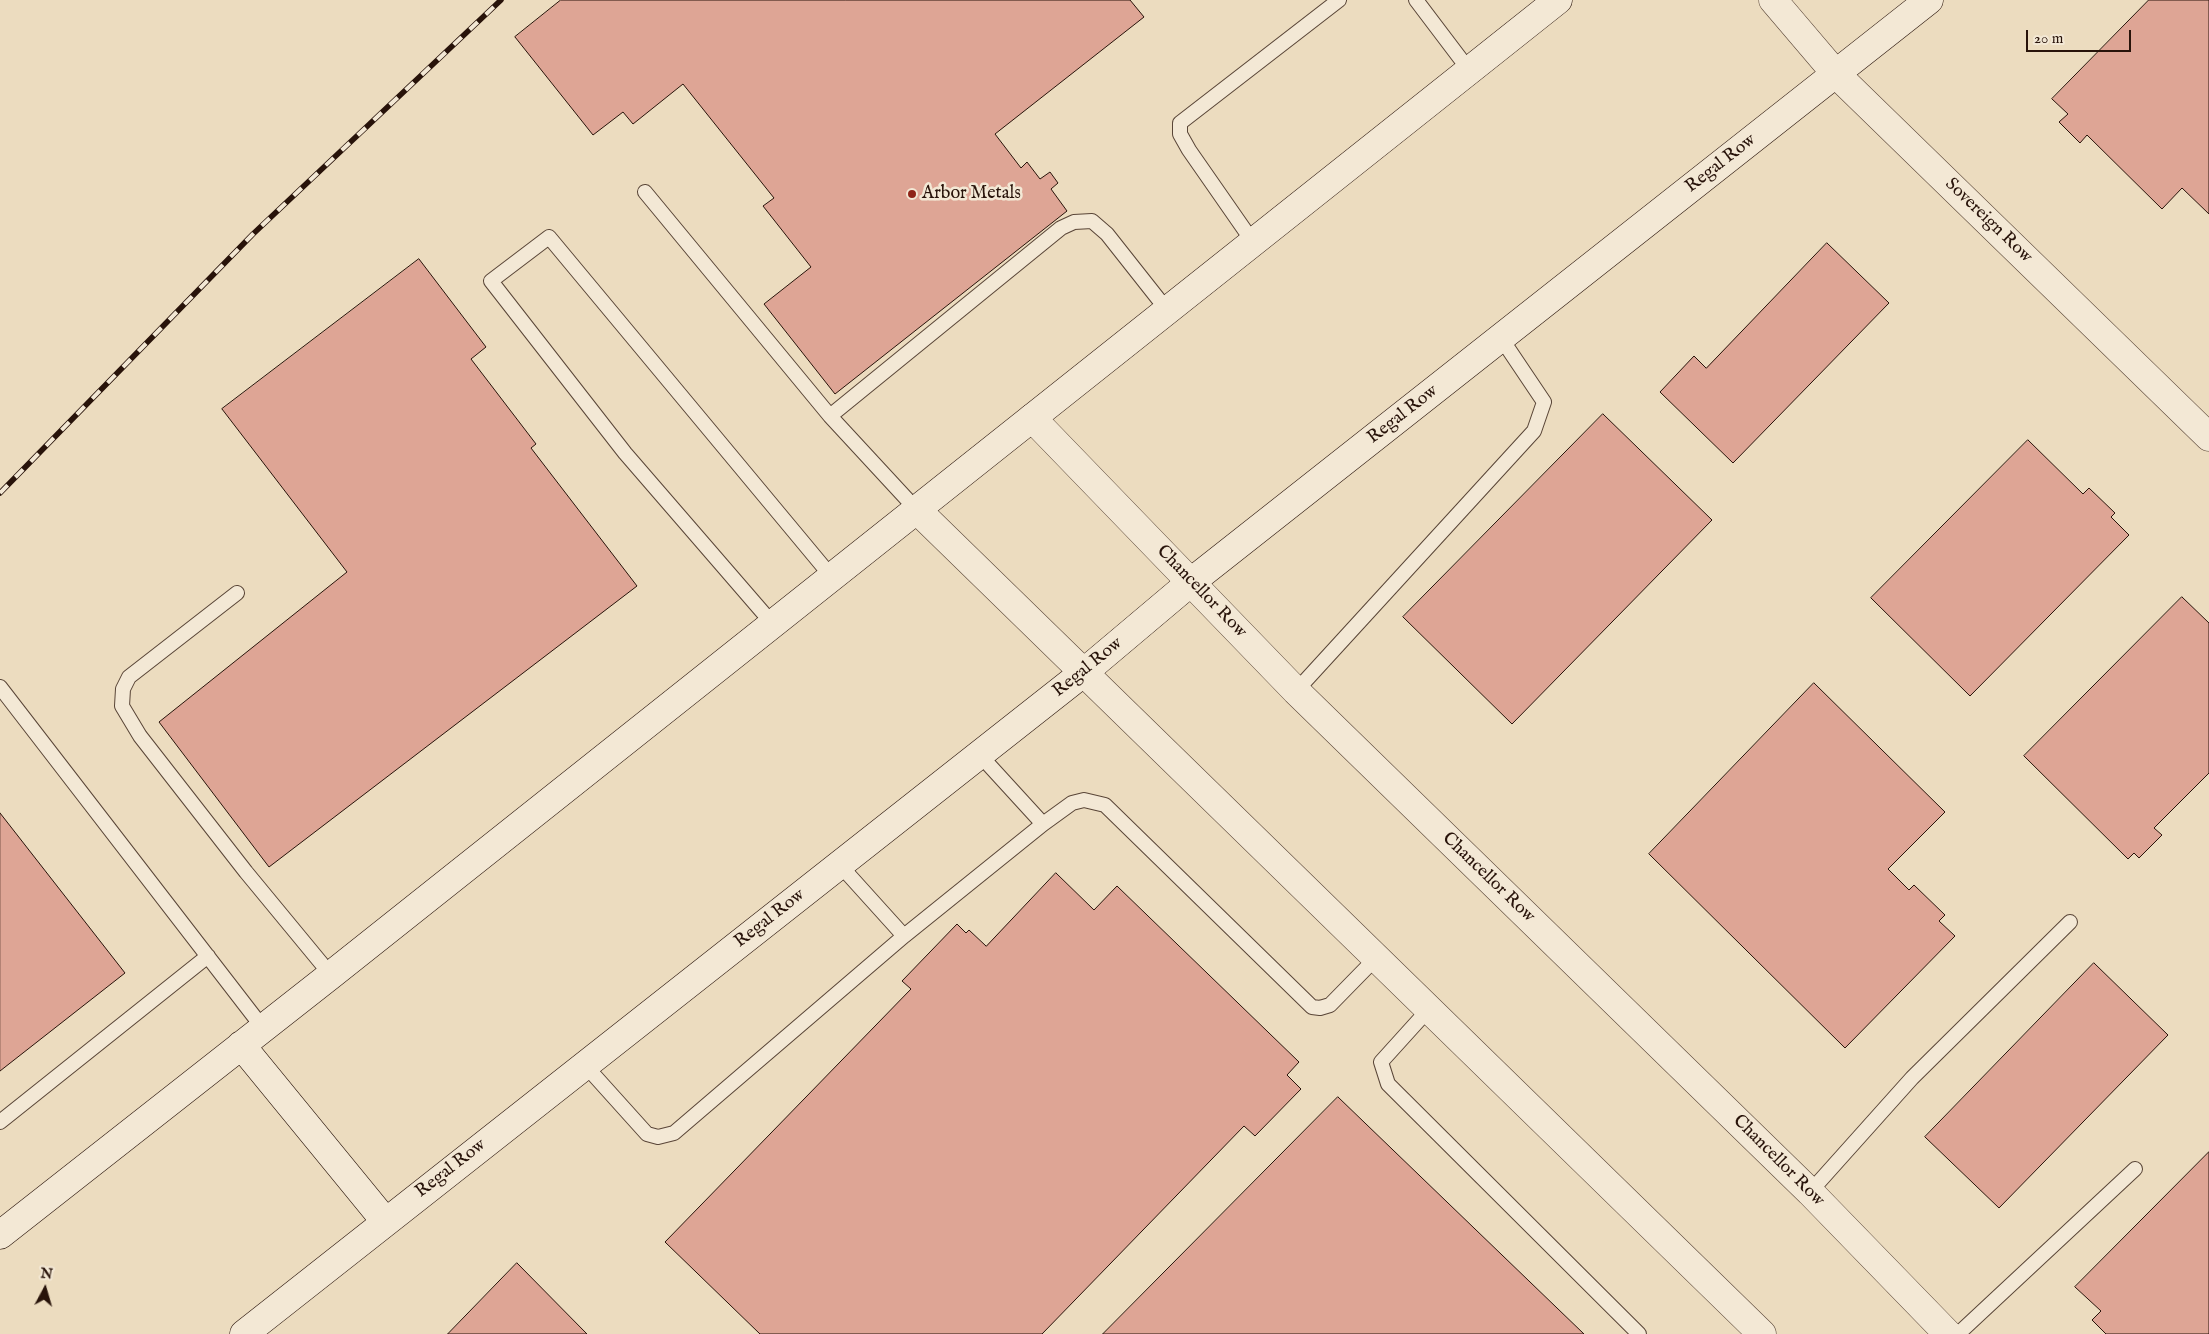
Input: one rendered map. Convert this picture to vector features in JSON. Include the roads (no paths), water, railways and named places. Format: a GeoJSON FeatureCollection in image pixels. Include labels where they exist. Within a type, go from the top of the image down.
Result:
{"type":"FeatureCollection","features":[{"type":"Feature","properties":{"kind":"main road","name":"Sovereign Row"},"geometry":{"type":"LineString","coordinates":[[1773,0],[1836,74],[2209,437]]}},
{"type":"Feature","properties":{"kind":"main road","name":"Regal Row"},"geometry":{"type":"LineString","coordinates":[[244,1334],[584,1064],[1083,673],[1191,582],[1929,0]]}},
{"type":"Feature","properties":{"kind":"main road"},"geometry":{"type":"LineString","coordinates":[[0,1235],[331,975],[1552,2]]}},
{"type":"Feature","properties":{"kind":"main road","name":"Chancellor Row"},"geometry":{"type":"LineString","coordinates":[[1032,418],[1296,691],[1810,1192],[1948,1334]]}},
{"type":"Feature","properties":{"kind":"main road"},"geometry":{"type":"LineString","coordinates":[[916,510],[1762,1334]]}},
{"type":"Feature","properties":{"kind":"main road"},"geometry":{"type":"LineString","coordinates":[[241,1045],[385,1221]]}},
{"type":"Feature","properties":{"kind":"lane"},"geometry":{"type":"LineString","coordinates":[[1253,242],[1189,150],[1180,134],[1180,123],[1339,0]]}},
{"type":"Feature","properties":{"kind":"lane"},"geometry":{"type":"LineString","coordinates":[[1416,0],[1469,70]]}},
{"type":"Feature","properties":{"kind":"lane"},"geometry":{"type":"LineString","coordinates":[[645,192],[830,416],[916,510]]}},
{"type":"Feature","properties":{"kind":"lane"},"geometry":{"type":"LineString","coordinates":[[830,416],[1061,228],[1074,222],[1092,222],[1106,234],[1167,310]]}},
{"type":"Feature","properties":{"kind":"lane"},"geometry":{"type":"LineString","coordinates":[[772,623],[625,453],[491,281],[549,237],[832,576]]}},
{"type":"Feature","properties":{"kind":"lane"},"geometry":{"type":"LineString","coordinates":[[1296,691],[1534,431],[1544,402],[1501,338]]}},
{"type":"Feature","properties":{"kind":"lane"},"geometry":{"type":"LineString","coordinates":[[237,592],[129,677],[124,689],[122,706],[140,736],[246,872],[331,975]]}},
{"type":"Feature","properties":{"kind":"lane"},"geometry":{"type":"LineString","coordinates":[[0,687],[263,1028]]}},
{"type":"Feature","properties":{"kind":"lane"},"geometry":{"type":"LineString","coordinates":[[979,754],[1043,824]]}},
{"type":"Feature","properties":{"kind":"lane"},"geometry":{"type":"LineString","coordinates":[[584,1064],[647,1134],[658,1137],[674,1133],[904,936],[1043,824],[1072,803],[1084,800],[1106,805],[1312,1007],[1320,1008],[1330,1005],[1376,958]]}},
{"type":"Feature","properties":{"kind":"lane"},"geometry":{"type":"LineString","coordinates":[[839,864],[904,936]]}},
{"type":"Feature","properties":{"kind":"lane"},"geometry":{"type":"LineString","coordinates":[[1810,1192],[1912,1078],[2070,922]]}},
{"type":"Feature","properties":{"kind":"lane"},"geometry":{"type":"LineString","coordinates":[[0,1122],[208,956]]}},
{"type":"Feature","properties":{"kind":"lane"},"geometry":{"type":"LineString","coordinates":[[1428,1010],[1381,1062],[1388,1084],[1639,1334]]}},
{"type":"Feature","properties":{"kind":"lane"},"geometry":{"type":"LineString","coordinates":[[1958,1334],[2135,1169]]}},
{"type":"Feature","properties":{"kind":"railway"},"geometry":{"type":"LineString","coordinates":[[0,493],[253,234],[501,0]]}},
{"type":"Feature","properties":{"kind":"place","name":"Arbor Metals"},"geometry":{"type":"Point","coordinates":[912,194]}}]}
